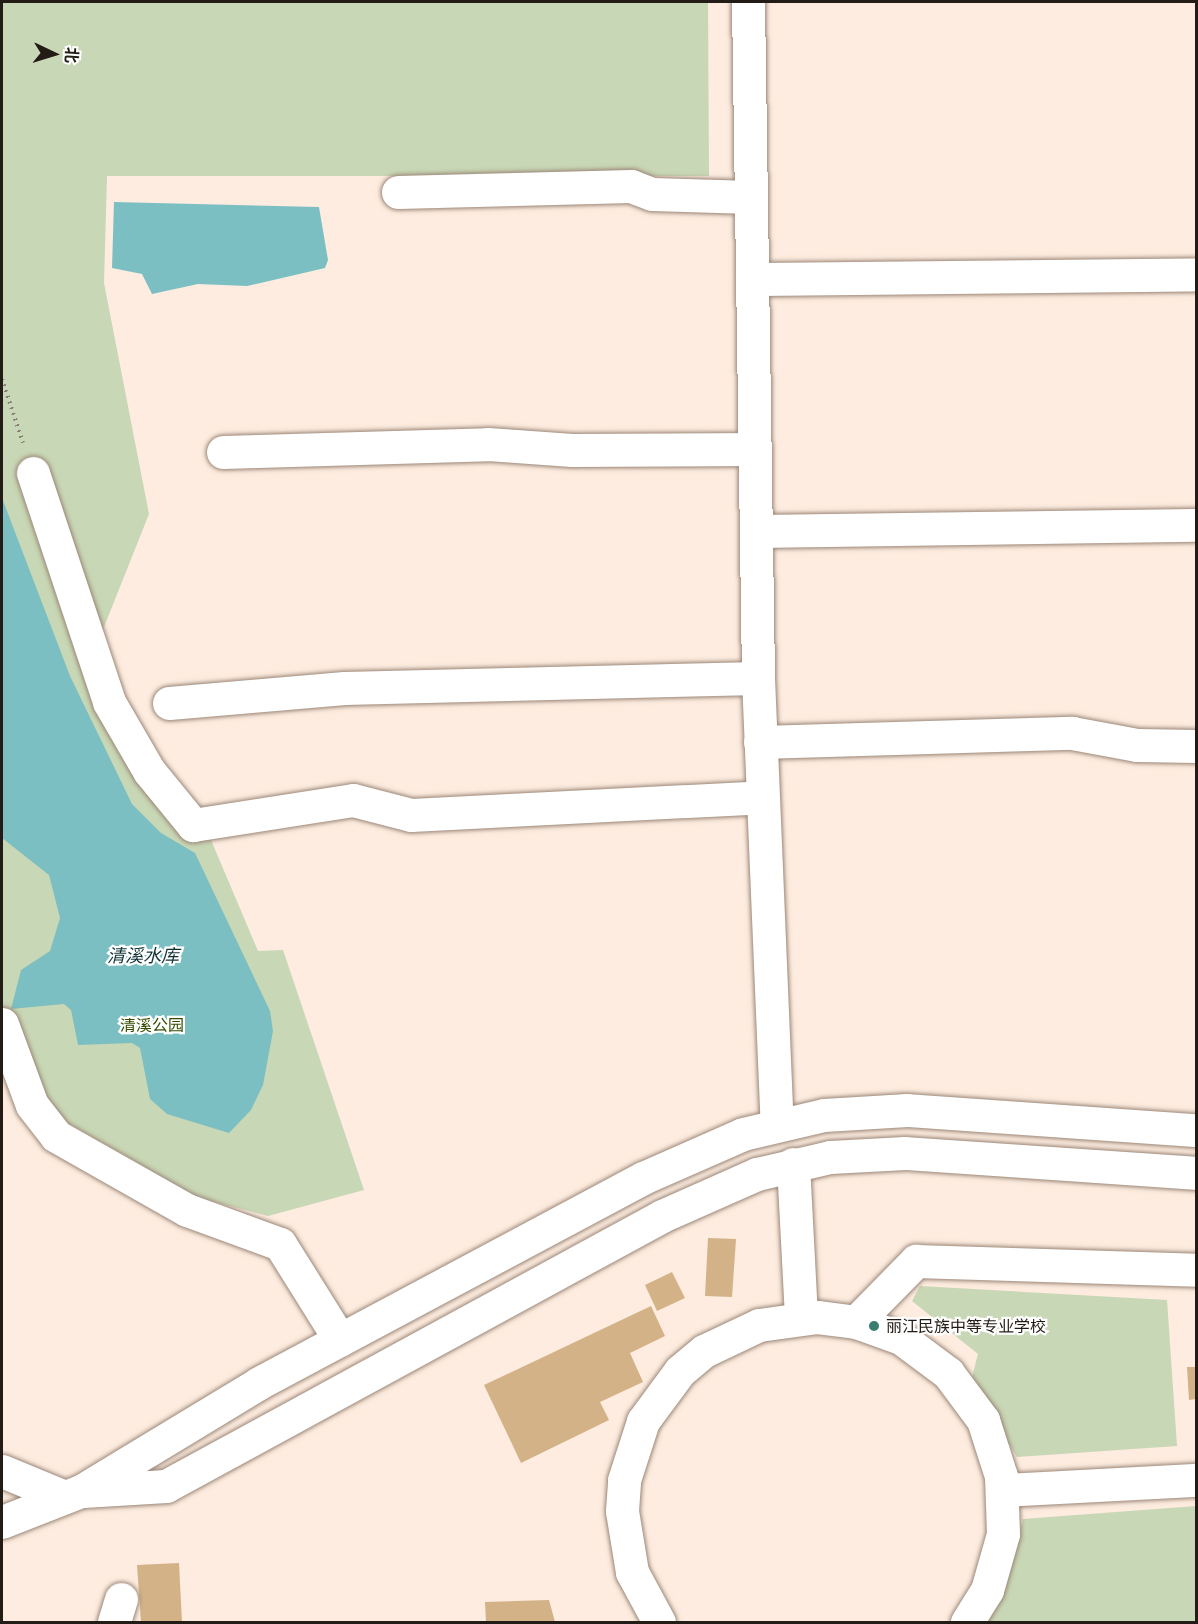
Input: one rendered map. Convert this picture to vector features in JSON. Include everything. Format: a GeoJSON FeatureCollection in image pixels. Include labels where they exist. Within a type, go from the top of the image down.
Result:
{"type":"FeatureCollection","features":[{"type":"Feature","properties":{"kind":"street"},"geometry":{"type":"LineString","coordinates":[[748,2],[758,678],[777,1124]]}},
{"type":"Feature","properties":{"kind":"street"},"geometry":{"type":"LineString","coordinates":[[398,192],[631,186],[652,194],[751,197]]}},
{"type":"Feature","properties":{"kind":"street"},"geometry":{"type":"LineString","coordinates":[[752,279],[1197,274]]}},
{"type":"Feature","properties":{"kind":"street"},"geometry":{"type":"LineString","coordinates":[[223,452],[488,444],[572,450],[754,449]]}},
{"type":"Feature","properties":{"kind":"street"},"geometry":{"type":"LineString","coordinates":[[33,473],[110,702],[149,771],[193,825],[353,800],[411,815],[763,797]]}},
{"type":"Feature","properties":{"kind":"street"},"geometry":{"type":"LineString","coordinates":[[756,531],[1197,525]]}},
{"type":"Feature","properties":{"kind":"street"},"geometry":{"type":"LineString","coordinates":[[169,703],[345,688],[758,678]]}},
{"type":"Feature","properties":{"kind":"street"},"geometry":{"type":"LineString","coordinates":[[760,742],[1072,733],[1137,745],[1197,746]]}},
{"type":"Feature","properties":{"kind":"street"},"geometry":{"type":"LineString","coordinates":[[2,1024],[32,1105],[56,1136],[187,1210],[280,1244],[340,1340]]}},
{"type":"Feature","properties":{"kind":"street"},"geometry":{"type":"LineString","coordinates":[[2,1522],[73,1494],[340,1340],[642,1178],[705,1148],[777,1124],[907,1110],[1197,1130]]}},
{"type":"Feature","properties":{"kind":"street"},"geometry":{"type":"LineString","coordinates":[[2,1471],[73,1494],[166,1486],[662,1216],[722,1188],[793,1164],[905,1153],[1197,1173]]}},
{"type":"Feature","properties":{"kind":"street"},"geometry":{"type":"LineString","coordinates":[[793,1164],[801,1318]]}},
{"type":"Feature","properties":{"kind":"street"},"geometry":{"type":"LineString","coordinates":[[856,1322],[916,1261],[1197,1270]]}},
{"type":"Feature","properties":{"kind":"street"},"geometry":{"type":"LineString","coordinates":[[659,1623],[632,1572],[622,1511],[624,1480],[643,1421],[659,1395],[704,1352],[759,1325],[801,1318],[856,1322],[918,1349],[961,1388],[994,1447],[1003,1491],[997,1563],[967,1623]]}},
{"type":"Feature","properties":{"kind":"street"},"geometry":{"type":"LineString","coordinates":[[1003,1491],[1197,1480]]}},
{"type":"Feature","properties":{"kind":"path"},"geometry":{"type":"LineString","coordinates":[[2,379],[33,473]]}},
{"type":"Feature","properties":{"kind":"green space","name":"清溪公园"},"geometry":{"type":"Polygon","coordinates":[[[2,2],[708,2],[709,176],[107,176],[104,283],[149,514],[100,637],[118,699],[211,840],[258,951],[283,950],[364,1190],[268,1216],[199,1198],[66,1122],[39,1090],[2,1006],[2,2]]]}},
{"type":"Feature","properties":{"kind":"green space"},"geometry":{"type":"Polygon","coordinates":[[[920,1286],[1167,1300],[1177,1446],[1017,1457],[971,1381],[978,1354],[912,1301],[920,1286]]]}},
{"type":"Feature","properties":{"kind":"green space"},"geometry":{"type":"Polygon","coordinates":[[[1196,1506],[1196,1622],[984,1622],[1008,1575],[1023,1519],[1196,1506]]]}},
{"type":"Feature","properties":{"kind":"water"},"geometry":{"type":"Polygon","coordinates":[[[114,202],[319,207],[328,260],[325,268],[247,286],[198,284],[152,294],[142,274],[112,268],[114,202]]]}},
{"type":"Feature","properties":{"kind":"water","name":"清溪水库"},"geometry":{"type":"Polygon","coordinates":[[[2,498],[70,676],[132,804],[161,833],[195,853],[270,1011],[273,1031],[263,1085],[251,1110],[229,1133],[167,1114],[150,1099],[140,1048],[132,1043],[78,1045],[71,1010],[64,1004],[11,1009],[21,970],[50,951],[60,918],[49,875],[2,838],[2,498]]]}},
{"type":"Feature","properties":{"kind":"building"},"geometry":{"type":"Polygon","coordinates":[[[708,1238],[736,1239],[732,1297],[705,1296],[708,1238]]]}},
{"type":"Feature","properties":{"kind":"building"},"geometry":{"type":"Polygon","coordinates":[[[672,1272],[685,1298],[657,1311],[645,1285],[672,1272]]]}},
{"type":"Feature","properties":{"kind":"building"},"geometry":{"type":"Polygon","coordinates":[[[651,1306],[665,1336],[630,1353],[643,1382],[600,1402],[609,1420],[521,1463],[484,1385],[651,1306]]]}},
{"type":"Feature","properties":{"kind":"building"},"geometry":{"type":"Polygon","coordinates":[[[1187,1367],[1196,1367],[1196,1399],[1189,1400],[1187,1367]]]}},
{"type":"Feature","properties":{"kind":"building"},"geometry":{"type":"Polygon","coordinates":[[[179,1563],[182,1622],[141,1622],[137,1565],[179,1563]]]}},
{"type":"Feature","properties":{"kind":"building"},"geometry":{"type":"Polygon","coordinates":[[[549,1600],[555,1622],[486,1622],[485,1602],[549,1600]]]}},
{"type":"Feature","properties":{"kind":"place","name":"丽江民族中等专业学校"},"geometry":{"type":"Point","coordinates":[874,1326]}}]}
